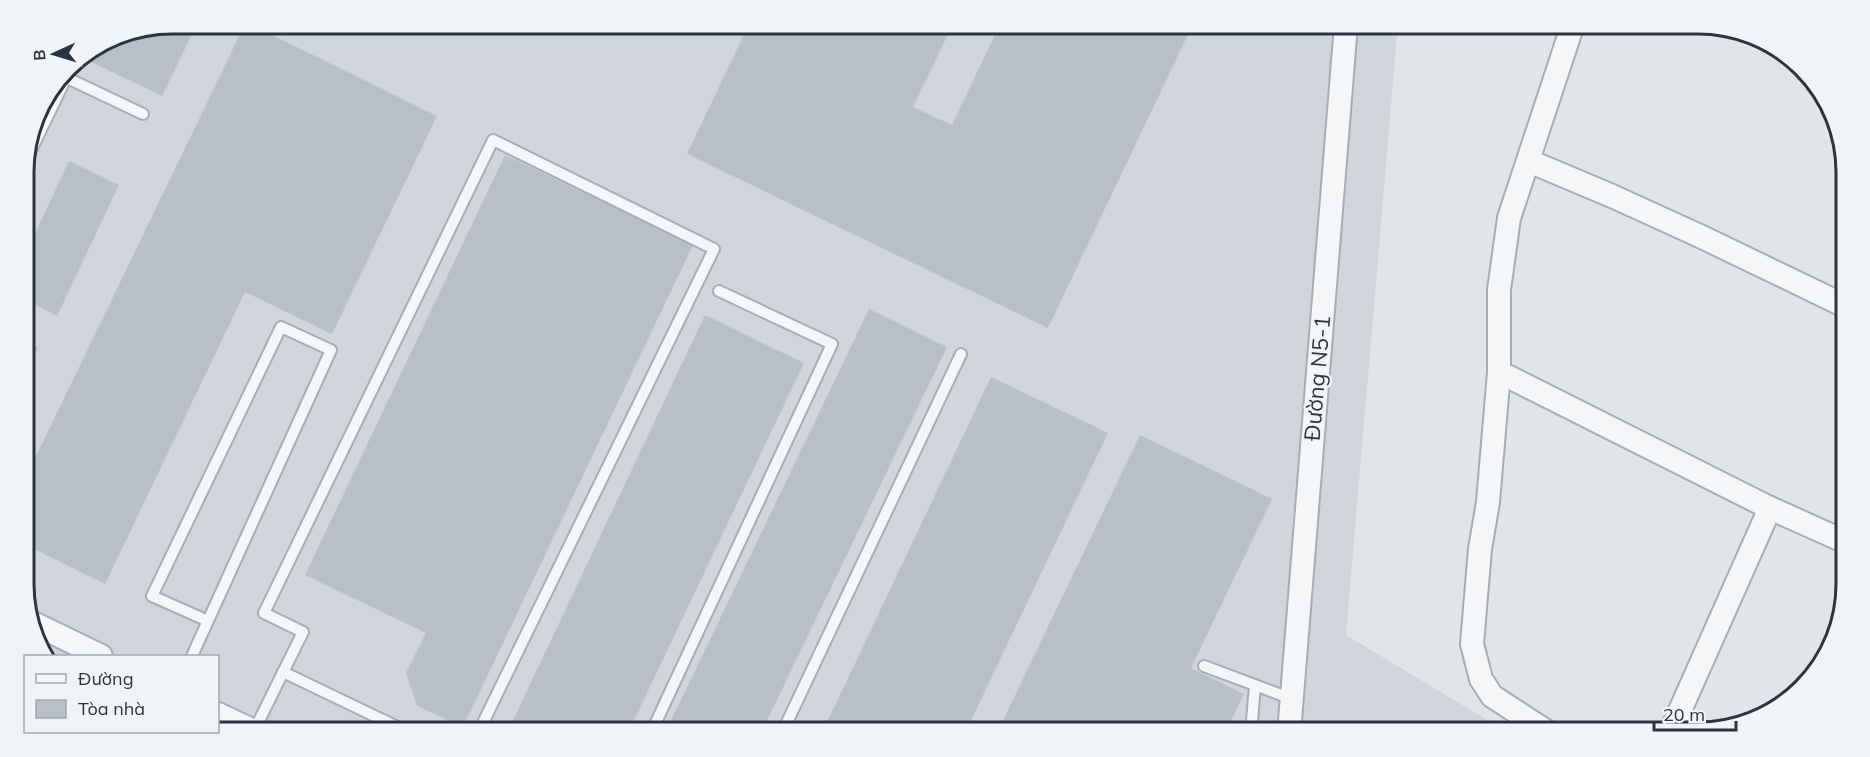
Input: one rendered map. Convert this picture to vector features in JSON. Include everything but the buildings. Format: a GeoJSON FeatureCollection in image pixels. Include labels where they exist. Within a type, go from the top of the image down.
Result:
{"type":"FeatureCollection","features":[{"type":"Feature","properties":{"kind":"street","name":"Đường N5-1"},"geometry":{"type":"LineString","coordinates":[[1290,722],[1345,34]]}},
{"type":"Feature","properties":{"kind":"street"},"geometry":{"type":"LineString","coordinates":[[1532,722],[1492,696],[1481,679],[1472,644],[1480,549],[1488,502],[1499,372],[1499,290],[1509,218],[1570,34]]}},
{"type":"Feature","properties":{"kind":"street"},"geometry":{"type":"LineString","coordinates":[[1529,161],[1692,233],[1836,302]]}},
{"type":"Feature","properties":{"kind":"street"},"geometry":{"type":"LineString","coordinates":[[1499,372],[1770,508],[1836,538]]}},
{"type":"Feature","properties":{"kind":"street"},"geometry":{"type":"LineString","coordinates":[[1675,722],[1770,508]]}},
{"type":"Feature","properties":{"kind":"street"},"geometry":{"type":"LineString","coordinates":[[41,627],[97,655]]}},
{"type":"Feature","properties":{"kind":"lane"},"geometry":{"type":"LineString","coordinates":[[79,84],[143,114]]}},
{"type":"Feature","properties":{"kind":"lane"},"geometry":{"type":"LineString","coordinates":[[243,722],[284,672],[303,632],[264,613],[493,140],[714,249],[483,722]]}},
{"type":"Feature","properties":{"kind":"lane"},"geometry":{"type":"LineString","coordinates":[[656,722],[832,344],[719,291]]}},
{"type":"Feature","properties":{"kind":"lane"},"geometry":{"type":"LineString","coordinates":[[193,655],[331,350],[281,327],[152,596],[208,621]]}},
{"type":"Feature","properties":{"kind":"lane"},"geometry":{"type":"LineString","coordinates":[[787,722],[961,354]]}},
{"type":"Feature","properties":{"kind":"lane"},"geometry":{"type":"LineString","coordinates":[[1204,666],[1292,699]]}},
{"type":"Feature","properties":{"kind":"lane"},"geometry":{"type":"LineString","coordinates":[[284,672],[387,722]]}},
{"type":"Feature","properties":{"kind":"lane"},"geometry":{"type":"LineString","coordinates":[[1252,722],[1255,685]]}},
{"type":"Feature","properties":{"kind":"shaded area"},"geometry":{"type":"Polygon","coordinates":[[[172,34],[1397,34],[1346,635],[1491,722],[219,722],[219,655],[54,655],[49,646],[37,612],[34,585],[35,163],[39,136],[45,119],[63,88],[66,84],[84,84],[84,67],[111,49],[145,37],[172,34]]]}}]}
